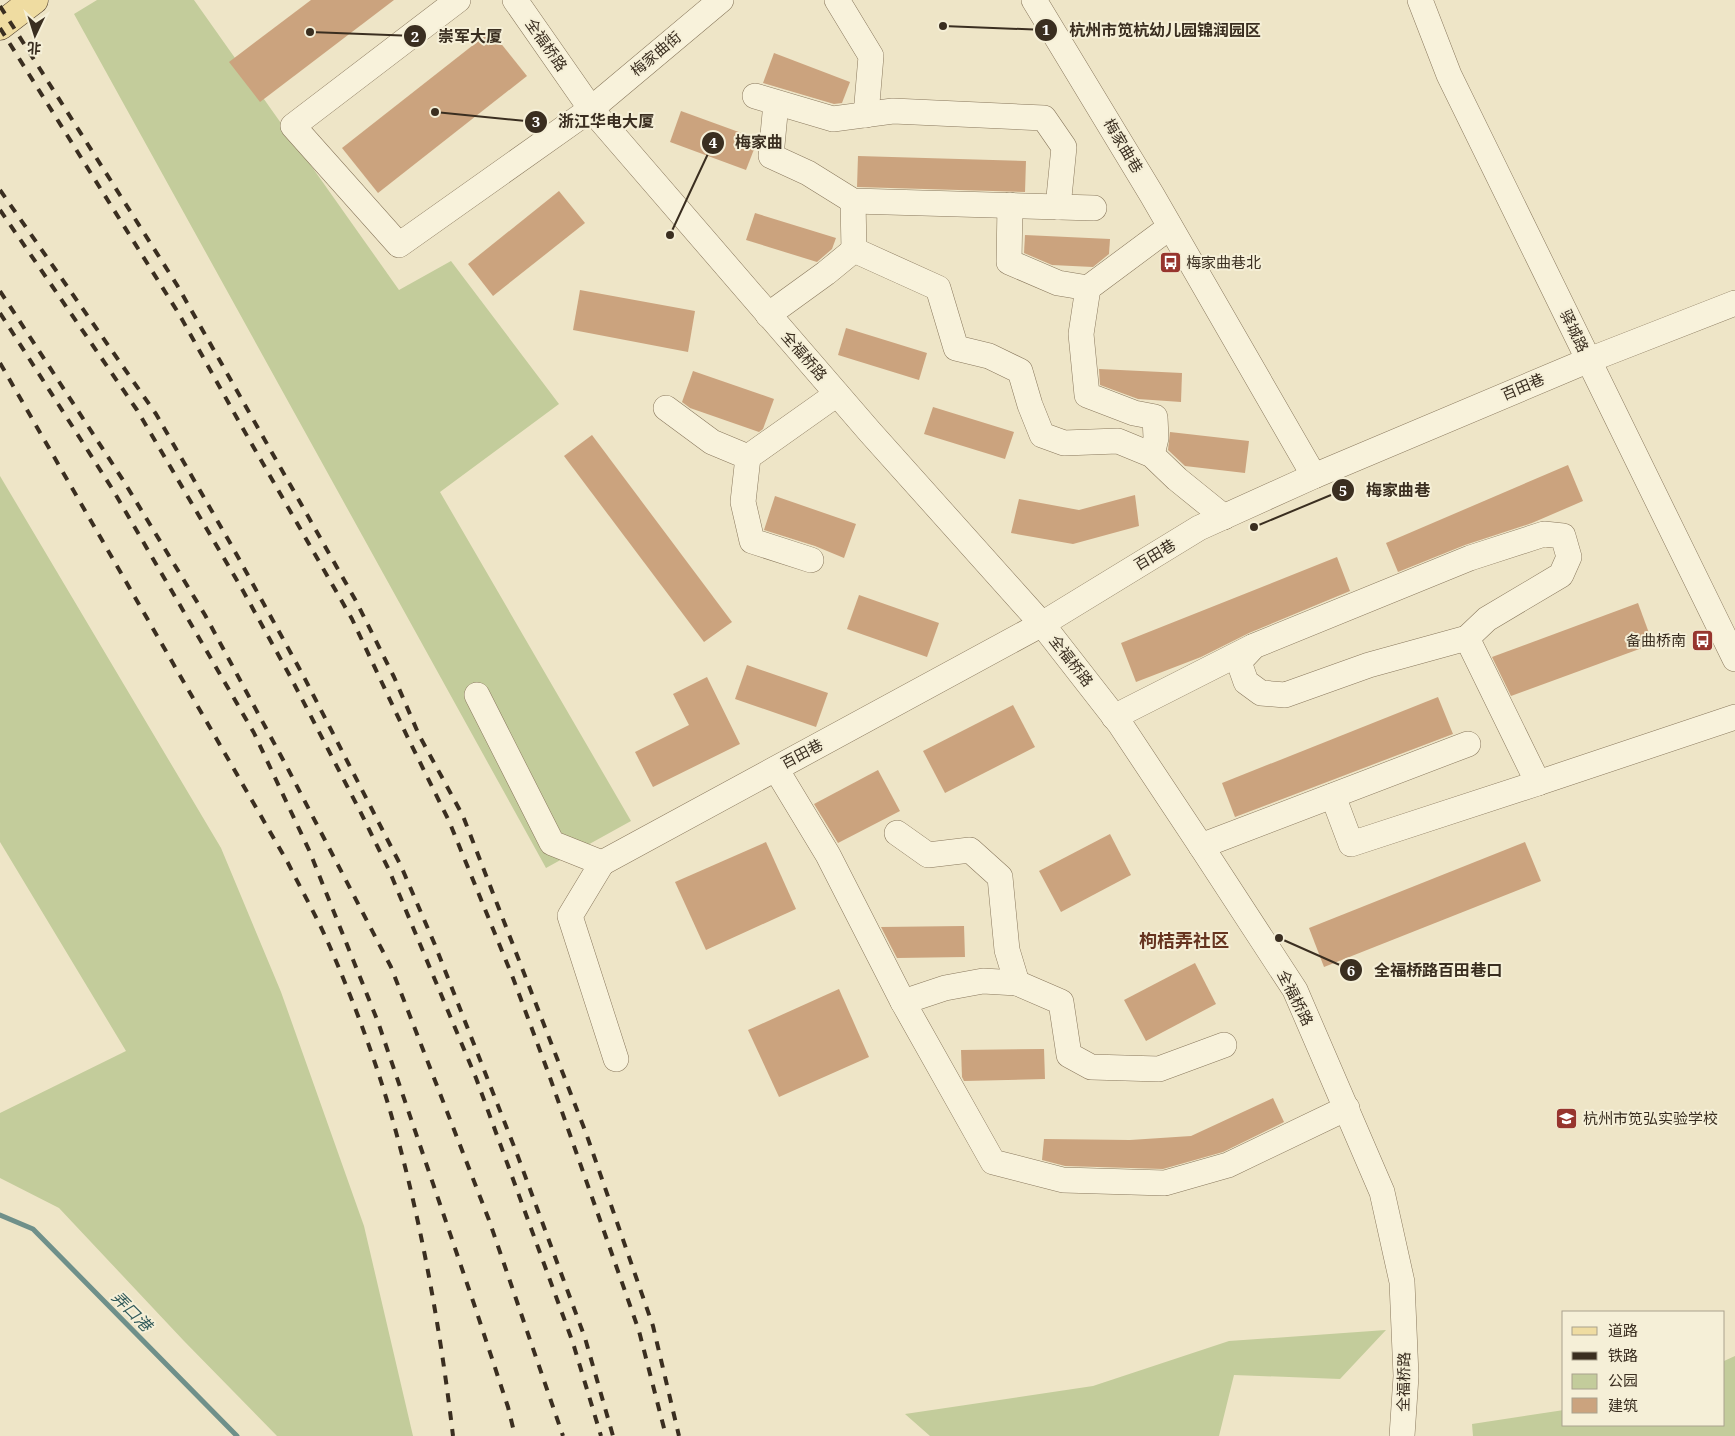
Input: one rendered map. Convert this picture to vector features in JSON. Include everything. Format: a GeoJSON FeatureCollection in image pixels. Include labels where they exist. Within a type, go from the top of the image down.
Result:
{"type":"FeatureCollection","features":[{"type":"Feature","properties":{"kind":"main road"},"geometry":{"type":"LineString","coordinates":[[0,26],[34,0]]}},
{"type":"Feature","properties":{"kind":"street","name":"梅家曲街"},"geometry":{"type":"LineString","coordinates":[[458,0],[293,126],[398,245],[592,109],[720,0]]}},
{"type":"Feature","properties":{"kind":"street","name":"全福桥路"},"geometry":{"type":"LineString","coordinates":[[515,0],[592,109],[837,394],[1042,624],[1114,717],[1202,846],[1295,990],[1382,1192],[1402,1282],[1406,1376],[1402,1436]]}},
{"type":"Feature","properties":{"kind":"street"},"geometry":{"type":"LineString","coordinates":[[837,0],[871,56],[866,115]]}},
{"type":"Feature","properties":{"kind":"street","name":"梅家曲巷"},"geometry":{"type":"LineString","coordinates":[[1034,0],[1170,227],[1314,476]]}},
{"type":"Feature","properties":{"kind":"street","name":"驿城路"},"geometry":{"type":"LineString","coordinates":[[1420,0],[1449,75],[1733,651]]}},
{"type":"Feature","properties":{"kind":"street"},"geometry":{"type":"LineString","coordinates":[[1058,207],[1064,147],[1044,118],[892,111],[833,119],[766,100],[771,156],[808,173],[853,200],[1010,205],[1058,207],[1094,208]]}},
{"type":"Feature","properties":{"kind":"street"},"geometry":{"type":"LineString","coordinates":[[853,200],[854,250]]}},
{"type":"Feature","properties":{"kind":"street"},"geometry":{"type":"LineString","coordinates":[[1010,205],[1009,262],[1058,283],[1088,288]]}},
{"type":"Feature","properties":{"kind":"street"},"geometry":{"type":"LineString","coordinates":[[1152,455],[1156,438],[1155,417],[1134,413],[1087,395],[1081,334],[1088,288],[1170,227]]}},
{"type":"Feature","properties":{"kind":"street"},"geometry":{"type":"LineString","coordinates":[[768,315],[826,274],[854,250]]}},
{"type":"Feature","properties":{"kind":"street"},"geometry":{"type":"LineString","coordinates":[[854,250],[938,288],[956,348],[989,356],[1020,371],[1030,405],[1042,435],[1064,443],[1118,441],[1152,455],[1177,479],[1224,517]]}},
{"type":"Feature","properties":{"kind":"street","name":"百田巷"},"geometry":{"type":"LineString","coordinates":[[602,863],[1042,624],[1199,528],[1314,476],[1588,360],[1735,303]]}},
{"type":"Feature","properties":{"kind":"street"},"geometry":{"type":"LineString","coordinates":[[811,560],[752,541],[743,502],[748,458],[837,394]]}},
{"type":"Feature","properties":{"kind":"street"},"geometry":{"type":"LineString","coordinates":[[666,408],[712,442],[748,458]]}},
{"type":"Feature","properties":{"kind":"street"},"geometry":{"type":"LineString","coordinates":[[1114,717],[1254,646],[1470,558],[1544,534],[1563,536],[1569,557],[1560,575],[1487,619],[1467,638],[1369,665],[1285,695],[1261,693],[1246,682],[1239,662],[1254,646]]}},
{"type":"Feature","properties":{"kind":"street"},"geometry":{"type":"LineString","coordinates":[[1467,638],[1538,783]]}},
{"type":"Feature","properties":{"kind":"street"},"geometry":{"type":"LineString","coordinates":[[477,695],[552,843],[602,863],[570,916],[616,1059]]}},
{"type":"Feature","properties":{"kind":"street"},"geometry":{"type":"LineString","coordinates":[[1333,796],[1351,844],[1735,717]]}},
{"type":"Feature","properties":{"kind":"street"},"geometry":{"type":"LineString","coordinates":[[1202,846],[1468,744]]}},
{"type":"Feature","properties":{"kind":"street"},"geometry":{"type":"LineString","coordinates":[[776,769],[828,855],[903,1002],[993,1162],[1063,1180],[1165,1183],[1228,1165],[1347,1108]]}},
{"type":"Feature","properties":{"kind":"street"},"geometry":{"type":"LineString","coordinates":[[897,833],[928,855],[970,850],[1000,877],[1007,950],[1017,983]]}},
{"type":"Feature","properties":{"kind":"street"},"geometry":{"type":"LineString","coordinates":[[903,1002],[945,988],[983,981],[1017,983],[1061,1002],[1069,1055],[1092,1067],[1159,1069],[1224,1045]]}},
{"type":"Feature","properties":{"kind":"green space"},"geometry":{"type":"Polygon","coordinates":[[[97,0],[194,0],[399,290],[451,261],[559,404],[440,492],[631,821],[546,868],[74,14],[97,0]]]}},
{"type":"Feature","properties":{"kind":"green space"},"geometry":{"type":"Polygon","coordinates":[[[0,476],[221,848],[281,992],[364,1226],[413,1436],[277,1436],[184,1341],[59,1208],[0,1178],[0,1113],[126,1051],[0,842],[0,476]]]}},
{"type":"Feature","properties":{"kind":"green space"},"geometry":{"type":"Polygon","coordinates":[[[1386,1330],[1340,1379],[1234,1375],[1219,1436],[930,1436],[905,1414],[1093,1386],[1229,1341],[1386,1330]]]}},
{"type":"Feature","properties":{"kind":"green space"},"geometry":{"type":"Polygon","coordinates":[[[1735,1356],[1735,1436],[1473,1436],[1472,1424],[1562,1410],[1562,1426],[1725,1426],[1725,1361],[1735,1356]]]}},
{"type":"Feature","properties":{"kind":"building"},"geometry":{"type":"Polygon","coordinates":[[[311,0],[394,0],[260,102],[229,62],[311,0]]]}},
{"type":"Feature","properties":{"kind":"building"},"geometry":{"type":"Polygon","coordinates":[[[491,31],[527,76],[378,193],[342,148],[491,31]]]}},
{"type":"Feature","properties":{"kind":"building"},"geometry":{"type":"Polygon","coordinates":[[[774,53],[850,82],[842,103],[834,104],[763,83],[774,53]]]}},
{"type":"Feature","properties":{"kind":"building"},"geometry":{"type":"Polygon","coordinates":[[[681,111],[758,139],[746,170],[670,142],[681,111]]]}},
{"type":"Feature","properties":{"kind":"building"},"geometry":{"type":"Polygon","coordinates":[[[858,156],[1026,161],[1025,192],[857,187],[858,156]]]}},
{"type":"Feature","properties":{"kind":"building"},"geometry":{"type":"Polygon","coordinates":[[[559,191],[585,223],[493,296],[468,264],[559,191]]]}},
{"type":"Feature","properties":{"kind":"building"},"geometry":{"type":"Polygon","coordinates":[[[755,213],[836,238],[832,249],[817,262],[746,240],[755,213]]]}},
{"type":"Feature","properties":{"kind":"building"},"geometry":{"type":"Polygon","coordinates":[[[1025,235],[1110,239],[1109,254],[1093,267],[1052,265],[1024,253],[1025,235]]]}},
{"type":"Feature","properties":{"kind":"building"},"geometry":{"type":"Polygon","coordinates":[[[580,290],[695,311],[688,352],[573,330],[580,290]]]}},
{"type":"Feature","properties":{"kind":"building"},"geometry":{"type":"Polygon","coordinates":[[[846,328],[927,353],[919,380],[838,355],[846,328]]]}},
{"type":"Feature","properties":{"kind":"building"},"geometry":{"type":"Polygon","coordinates":[[[1099,369],[1182,373],[1181,402],[1138,399],[1100,385],[1099,369]]]}},
{"type":"Feature","properties":{"kind":"building"},"geometry":{"type":"Polygon","coordinates":[[[693,371],[774,399],[763,429],[759,432],[690,408],[682,402],[693,371]]]}},
{"type":"Feature","properties":{"kind":"building"},"geometry":{"type":"Polygon","coordinates":[[[933,407],[1014,432],[1005,459],[924,434],[933,407]]]}},
{"type":"Feature","properties":{"kind":"building"},"geometry":{"type":"Polygon","coordinates":[[[1170,432],[1249,441],[1245,473],[1185,466],[1168,450],[1170,432]]]}},
{"type":"Feature","properties":{"kind":"building"},"geometry":{"type":"Polygon","coordinates":[[[592,435],[732,622],[704,642],[564,456],[592,435]]]}},
{"type":"Feature","properties":{"kind":"building"},"geometry":{"type":"Polygon","coordinates":[[[1568,465],[1583,501],[1532,523],[1465,545],[1398,572],[1386,543],[1568,465]]]}},
{"type":"Feature","properties":{"kind":"building"},"geometry":{"type":"Polygon","coordinates":[[[1135,495],[1139,526],[1073,544],[1011,533],[1019,499],[1079,510],[1135,495]]]}},
{"type":"Feature","properties":{"kind":"building"},"geometry":{"type":"Polygon","coordinates":[[[775,496],[856,524],[844,558],[815,546],[764,530],[775,496]]]}},
{"type":"Feature","properties":{"kind":"building"},"geometry":{"type":"Polygon","coordinates":[[[1337,557],[1350,591],[1249,633],[1201,657],[1136,682],[1121,643],[1337,557]]]}},
{"type":"Feature","properties":{"kind":"building"},"geometry":{"type":"Polygon","coordinates":[[[859,595],[939,623],[927,657],[847,629],[859,595]]]}},
{"type":"Feature","properties":{"kind":"building"},"geometry":{"type":"Polygon","coordinates":[[[1638,603],[1653,644],[1511,696],[1492,657],[1638,603]]]}},
{"type":"Feature","properties":{"kind":"building"},"geometry":{"type":"Polygon","coordinates":[[[747,665],[828,693],[816,727],[735,699],[747,665]]]}},
{"type":"Feature","properties":{"kind":"building"},"geometry":{"type":"Polygon","coordinates":[[[707,677],[740,744],[653,787],[635,752],[689,725],[673,694],[707,677]]]}},
{"type":"Feature","properties":{"kind":"building"},"geometry":{"type":"Polygon","coordinates":[[[1438,697],[1453,734],[1235,817],[1222,783],[1438,697]]]}},
{"type":"Feature","properties":{"kind":"building"},"geometry":{"type":"Polygon","coordinates":[[[1013,705],[1035,747],[945,793],[923,751],[1013,705]]]}},
{"type":"Feature","properties":{"kind":"building"},"geometry":{"type":"Polygon","coordinates":[[[878,770],[900,811],[838,843],[814,804],[878,770]]]}},
{"type":"Feature","properties":{"kind":"building"},"geometry":{"type":"Polygon","coordinates":[[[1110,834],[1131,875],[1061,912],[1039,871],[1110,834]]]}},
{"type":"Feature","properties":{"kind":"building"},"geometry":{"type":"Polygon","coordinates":[[[766,842],[796,909],[706,950],[675,882],[766,842]]]}},
{"type":"Feature","properties":{"kind":"building"},"geometry":{"type":"Polygon","coordinates":[[[1525,842],[1541,881],[1324,967],[1309,928],[1525,842]]]}},
{"type":"Feature","properties":{"kind":"building"},"geometry":{"type":"Polygon","coordinates":[[[964,926],[965,957],[897,958],[881,927],[964,926]]]}},
{"type":"Feature","properties":{"kind":"building"},"geometry":{"type":"Polygon","coordinates":[[[1195,963],[1216,1004],[1146,1041],[1124,1000],[1195,963]]]}},
{"type":"Feature","properties":{"kind":"building"},"geometry":{"type":"Polygon","coordinates":[[[839,989],[869,1057],[779,1097],[748,1030],[839,989]]]}},
{"type":"Feature","properties":{"kind":"building"},"geometry":{"type":"Polygon","coordinates":[[[1044,1049],[1045,1079],[964,1081],[962,1077],[961,1050],[1044,1049]]]}},
{"type":"Feature","properties":{"kind":"building"},"geometry":{"type":"Polygon","coordinates":[[[1273,1098],[1284,1122],[1223,1152],[1163,1169],[1065,1166],[1042,1160],[1044,1139],[1130,1140],[1191,1136],[1273,1098]]]}},
{"type":"Feature","properties":{"kind":"waterway","name":"弄口港"},"geometry":{"type":"LineString","coordinates":[[0,1215],[33,1229],[237,1436]]}},
{"type":"Feature","properties":{"kind":"railway"},"geometry":{"type":"LineString","coordinates":[[0,6],[177,285],[356,601],[394,677],[419,735],[463,816],[586,1133],[653,1326],[679,1436]]}},
{"type":"Feature","properties":{"kind":"railway"},"geometry":{"type":"LineString","coordinates":[[0,28],[179,314],[352,619],[449,821],[513,978],[548,1072],[639,1331],[666,1436]]}},
{"type":"Feature","properties":{"kind":"railway"},"geometry":{"type":"LineString","coordinates":[[0,190],[156,414],[304,677],[401,866],[435,945],[517,1154],[585,1338],[613,1436]]}},
{"type":"Feature","properties":{"kind":"railway"},"geometry":{"type":"LineString","coordinates":[[0,210],[137,410],[242,589],[290,676],[389,870],[476,1078],[573,1343],[601,1436]]}},
{"type":"Feature","properties":{"kind":"railway"},"geometry":{"type":"LineString","coordinates":[[0,291],[123,480],[205,615],[391,967],[489,1220],[563,1436]]}},
{"type":"Feature","properties":{"kind":"railway"},"geometry":{"type":"LineString","coordinates":[[0,313],[113,490],[254,733],[309,850],[378,1022],[474,1304],[508,1407],[515,1436]]}},
{"type":"Feature","properties":{"kind":"railway"},"geometry":{"type":"LineString","coordinates":[[0,363],[288,863],[340,970],[375,1062],[406,1169],[430,1283],[443,1359],[453,1436]]}},
{"type":"Feature","properties":{"kind":"place","name":"杭州市笕杭幼儿园锦润园区"},"geometry":{"type":"Point","coordinates":[943,26]}},
{"type":"Feature","properties":{"kind":"place","name":"崇军大厦"},"geometry":{"type":"Point","coordinates":[310,32]}},
{"type":"Feature","properties":{"kind":"place","name":"浙江华电大厦"},"geometry":{"type":"Point","coordinates":[435,112]}},
{"type":"Feature","properties":{"kind":"place","name":"梅家曲"},"geometry":{"type":"Point","coordinates":[670,235]}},
{"type":"Feature","properties":{"kind":"place","name":"梅家曲巷北"},"geometry":{"type":"Point","coordinates":[1170,263]}},
{"type":"Feature","properties":{"kind":"place","name":"梅家曲巷"},"geometry":{"type":"Point","coordinates":[1254,527]}},
{"type":"Feature","properties":{"kind":"place","name":"备曲桥南"},"geometry":{"type":"Point","coordinates":[1702,641]}},
{"type":"Feature","properties":{"kind":"place","name":"全福桥路百田巷口"},"geometry":{"type":"Point","coordinates":[1279,938]}},
{"type":"Feature","properties":{"kind":"place","name":"杭州市笕弘实验学校"},"geometry":{"type":"Point","coordinates":[1567,1119]}},
{"type":"Feature","properties":{"kind":"district","name":"枸桔弄社区"},"geometry":{"type":"Point","coordinates":[1184,941]}}]}
